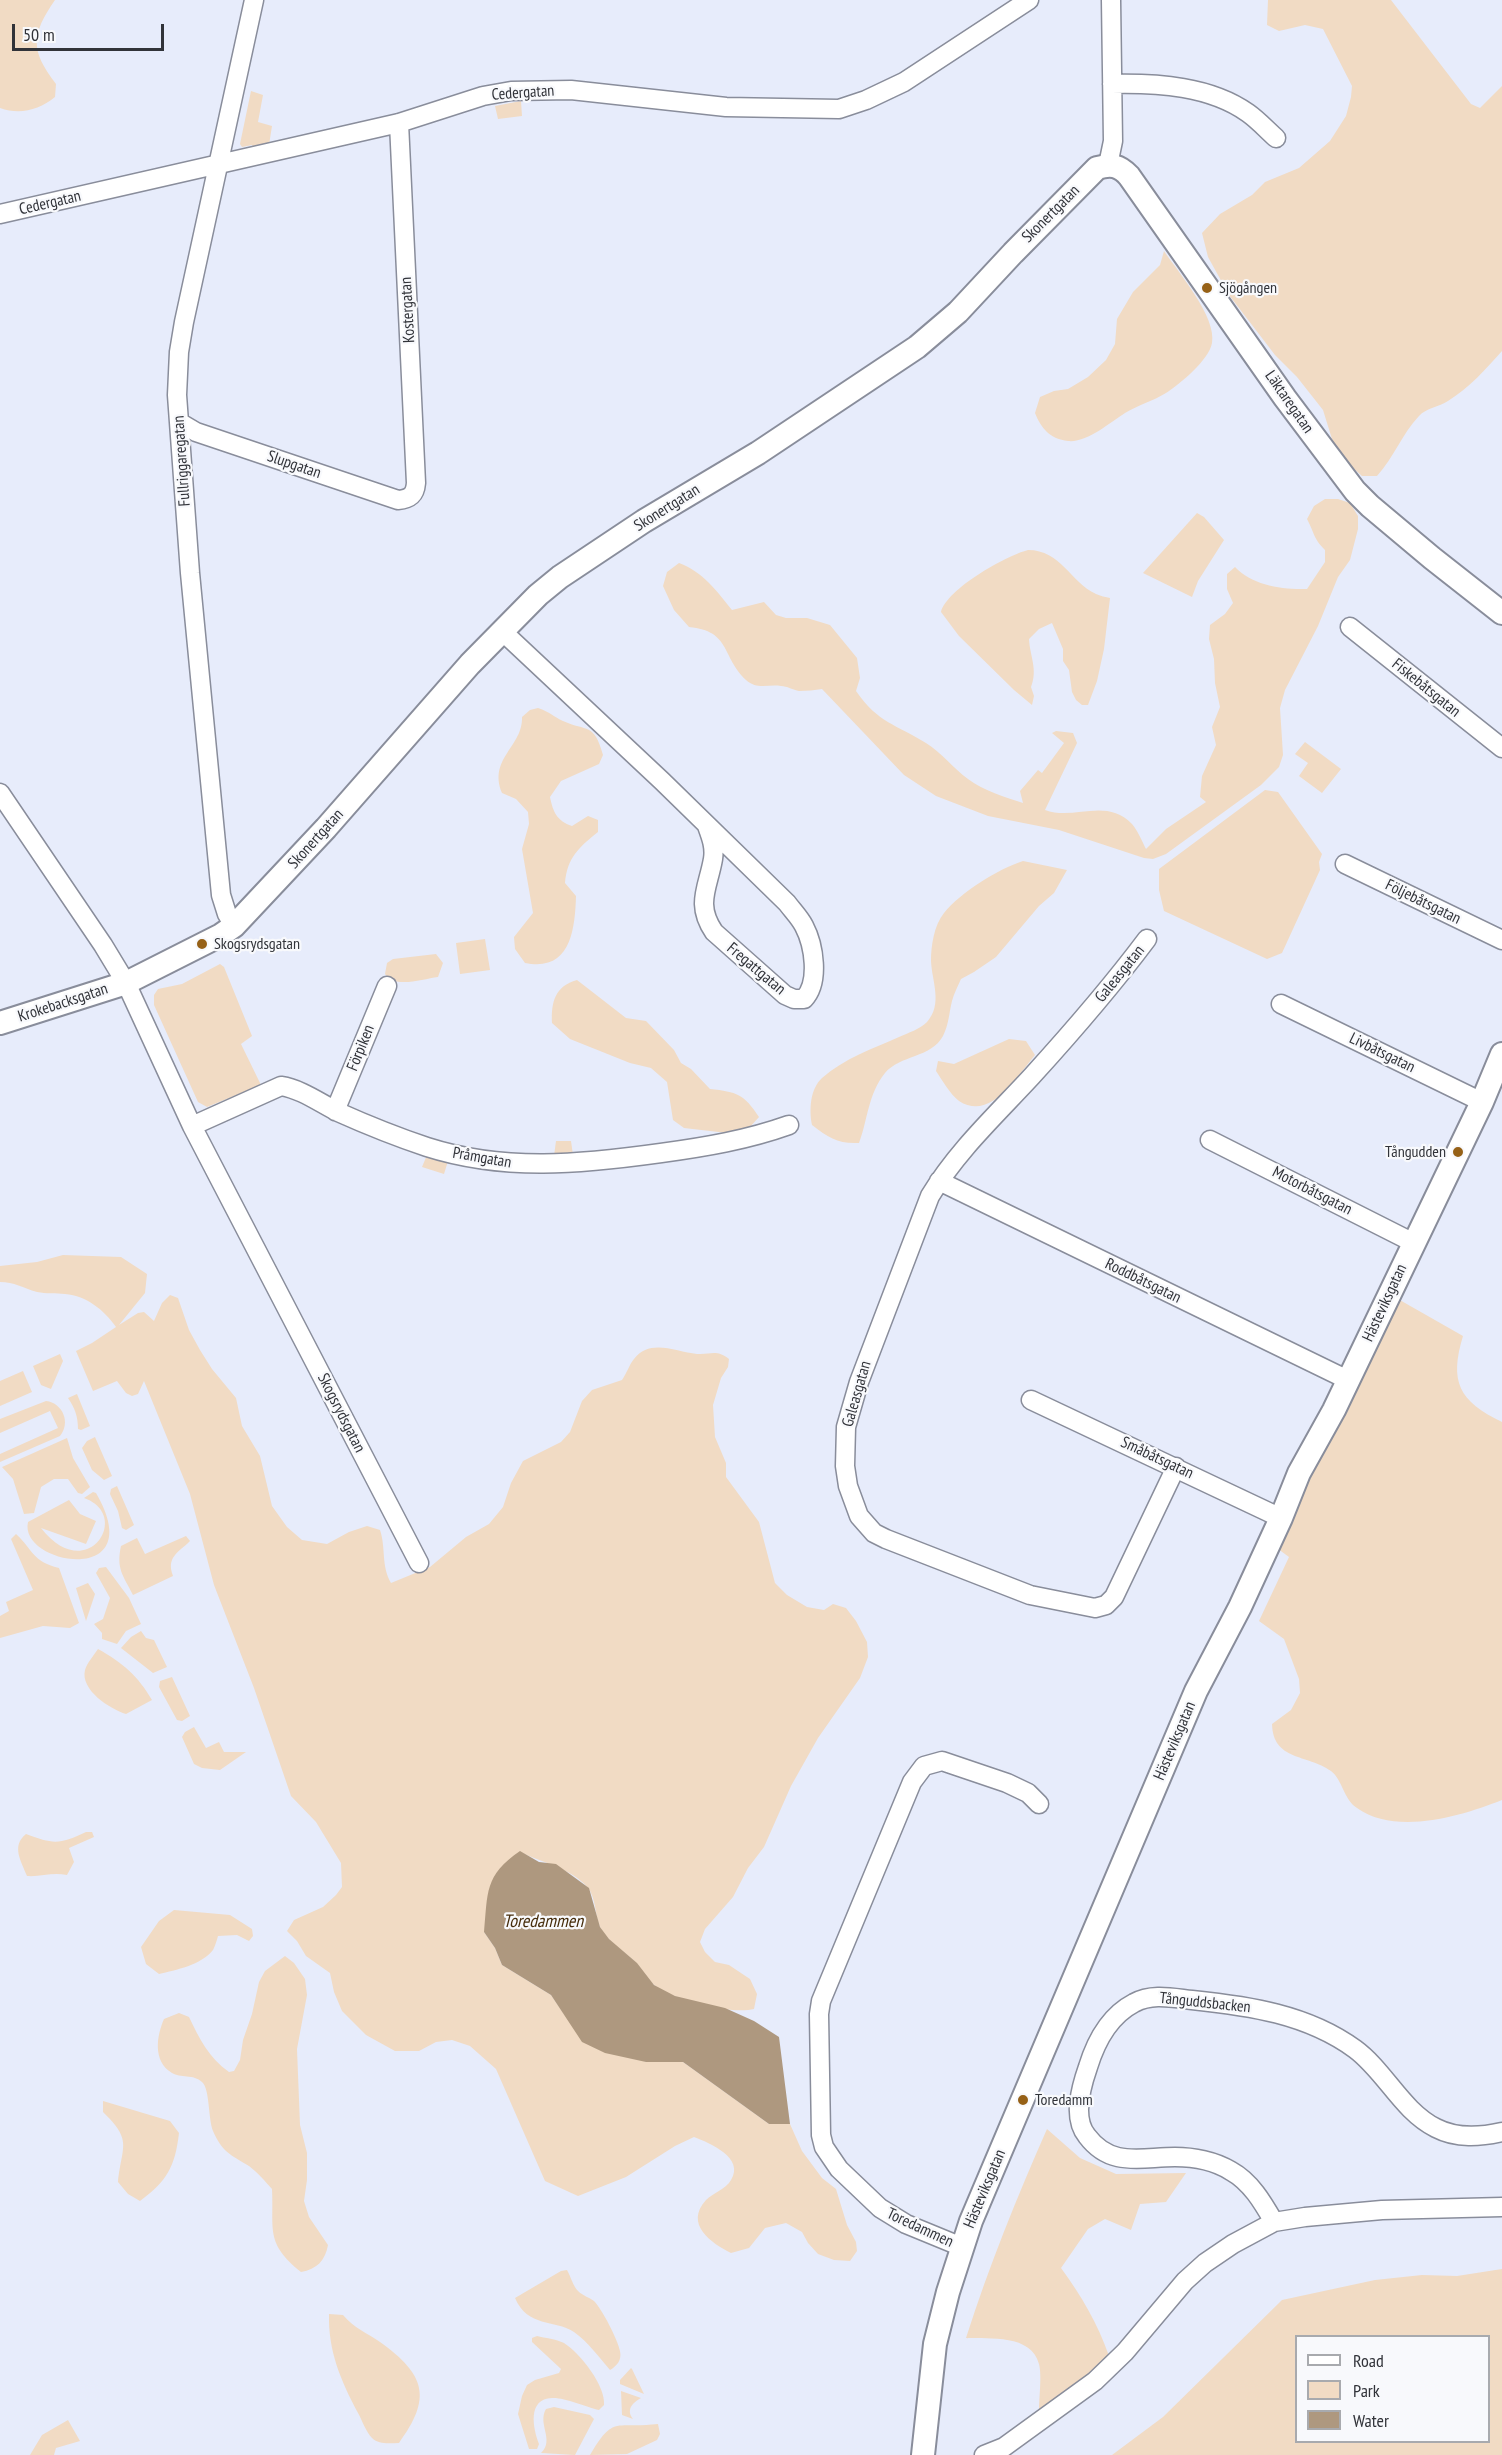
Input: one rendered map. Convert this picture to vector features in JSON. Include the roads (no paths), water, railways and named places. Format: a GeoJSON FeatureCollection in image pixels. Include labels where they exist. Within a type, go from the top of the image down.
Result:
{"type":"FeatureCollection","features":[{"type":"Feature","properties":{"kind":"street","name":"Fullriggaregatan"},"geometry":{"type":"LineString","coordinates":[[234,927],[221,895],[191,584],[177,395],[179,351],[254,0]]}},
{"type":"Feature","properties":{"kind":"street","name":"Cedergatan"},"geometry":{"type":"LineString","coordinates":[[0,214],[399,123],[483,96],[511,91],[600,92],[726,107],[839,109],[866,100],[904,81],[1029,0]]}},
{"type":"Feature","properties":{"kind":"street"},"geometry":{"type":"LineString","coordinates":[[1108,165],[1113,141],[1111,0]]}},
{"type":"Feature","properties":{"kind":"street"},"geometry":{"type":"LineString","coordinates":[[1113,84],[1148,83],[1214,95],[1250,114],[1276,138]]}},
{"type":"Feature","properties":{"kind":"street","name":"Kostergatan"},"geometry":{"type":"LineString","coordinates":[[399,123],[416,483],[411,497]]}},
{"type":"Feature","properties":{"kind":"street","name":"Läktaregatan"},"geometry":{"type":"LineString","coordinates":[[1108,165],[1122,168],[1129,176],[1285,398],[1355,491],[1370,506],[1502,613]]}},
{"type":"Feature","properties":{"kind":"street","name":"Skonertgatan"},"geometry":{"type":"LineString","coordinates":[[126,983],[234,927],[537,595],[644,521],[827,409],[917,347],[958,312],[1097,168],[1108,165]]}},
{"type":"Feature","properties":{"kind":"street","name":"Slupgatan"},"geometry":{"type":"LineString","coordinates":[[179,422],[196,432],[398,500],[411,497]]}},
{"type":"Feature","properties":{"kind":"street","name":"Fiskebåtsgatan"},"geometry":{"type":"LineString","coordinates":[[1350,627],[1502,748]]}},
{"type":"Feature","properties":{"kind":"street","name":"Fregattgatan"},"geometry":{"type":"LineString","coordinates":[[502,631],[707,826],[787,903],[804,926],[809,938],[813,970],[812,987],[804,999],[794,999],[785,995],[714,932],[707,923],[704,916],[704,894],[713,857],[713,843],[707,826]]}},
{"type":"Feature","properties":{"kind":"street","name":"Skogsrydsgatan"},"geometry":{"type":"LineString","coordinates":[[0,793],[103,945],[126,983],[192,1126],[419,1563]]}},
{"type":"Feature","properties":{"kind":"street","name":"Följebåtsgatan"},"geometry":{"type":"LineString","coordinates":[[1345,864],[1502,940]]}},
{"type":"Feature","properties":{"kind":"street","name":"Galeasgatan"},"geometry":{"type":"LineString","coordinates":[[1147,939],[1071,1034],[970,1142],[930,1196],[859,1382],[846,1427],[845,1466],[848,1486],[859,1516],[874,1533],[896,1544],[1006,1587],[1059,1602],[1095,1608],[1106,1605],[1114,1598],[1176,1467]]}},
{"type":"Feature","properties":{"kind":"street","name":"Krokebacksgatan"},"geometry":{"type":"LineString","coordinates":[[0,1023],[126,983]]}},
{"type":"Feature","properties":{"kind":"street","name":"Förpiken"},"geometry":{"type":"LineString","coordinates":[[335,1111],[387,986]]}},
{"type":"Feature","properties":{"kind":"street","name":"Livbåtsgatan"},"geometry":{"type":"LineString","coordinates":[[1281,1004],[1482,1102]]}},
{"type":"Feature","properties":{"kind":"street","name":"Hästeviksgatan"},"geometry":{"type":"LineString","coordinates":[[922,2455],[935,2344],[962,2247],[1196,1691],[1240,1607],[1299,1473],[1348,1380],[1482,1102],[1502,1054]]}},
{"type":"Feature","properties":{"kind":"street","name":"Pråmgatan"},"geometry":{"type":"LineString","coordinates":[[192,1126],[281,1086],[299,1092],[335,1111],[428,1148],[509,1164],[567,1164],[733,1143],[789,1125]]}},
{"type":"Feature","properties":{"kind":"street","name":"Motorbåtsgatan"},"geometry":{"type":"LineString","coordinates":[[1210,1140],[1414,1243]]}},
{"type":"Feature","properties":{"kind":"street","name":"Roddbåtsgatan"},"geometry":{"type":"LineString","coordinates":[[939,1181],[1348,1380]]}},
{"type":"Feature","properties":{"kind":"street","name":"Småbåtsgatan"},"geometry":{"type":"LineString","coordinates":[[1031,1400],[1281,1518]]}},
{"type":"Feature","properties":{"kind":"street","name":"Toredammen"},"geometry":{"type":"LineString","coordinates":[[962,2247],[906,2224],[880,2208],[839,2169],[824,2147],[821,2135],[819,2078],[821,2001],[912,1782],[924,1766],[942,1761],[1007,1783],[1028,1793],[1039,1804]]}},
{"type":"Feature","properties":{"kind":"street","name":"Tånguddsbacken"},"geometry":{"type":"LineString","coordinates":[[1274,2222],[1253,2188],[1232,2171],[1194,2158],[1120,2159],[1102,2150],[1086,2136],[1079,2121],[1080,2099],[1084,2078],[1095,2046],[1113,2018],[1135,2002],[1155,1996],[1229,2004],[1265,2010],[1305,2022],[1356,2050],[1420,2117],[1436,2128],[1478,2137],[1502,2132]]}},
{"type":"Feature","properties":{"kind":"street"},"geometry":{"type":"LineString","coordinates":[[984,2455],[1004,2447],[1095,2381],[1125,2352],[1185,2281],[1205,2263],[1233,2244],[1274,2222],[1382,2210],[1502,2207]]}},
{"type":"Feature","properties":{"kind":"water","name":"Toredammen"},"geometry":{"type":"Polygon","coordinates":[[[520,1851],[539,1862],[556,1864],[589,1888],[600,1927],[609,1939],[637,1963],[654,1985],[675,1996],[725,2008],[754,2021],[779,2037],[790,2124],[769,2124],[683,2062],[646,2062],[605,2053],[582,2042],[551,1995],[502,1965],[495,1948],[484,1932],[488,1895],[494,1877],[508,1860],[520,1851]]]}},
{"type":"Feature","properties":{"kind":"place","name":"Sjögången"},"geometry":{"type":"Point","coordinates":[1207,288]}},
{"type":"Feature","properties":{"kind":"place","name":"Skogsrydsgatan"},"geometry":{"type":"Point","coordinates":[202,944]}},
{"type":"Feature","properties":{"kind":"place","name":"Tångudden"},"geometry":{"type":"Point","coordinates":[1458,1152]}},
{"type":"Feature","properties":{"kind":"place","name":"Toredamm"},"geometry":{"type":"Point","coordinates":[1023,2100]}}]}
